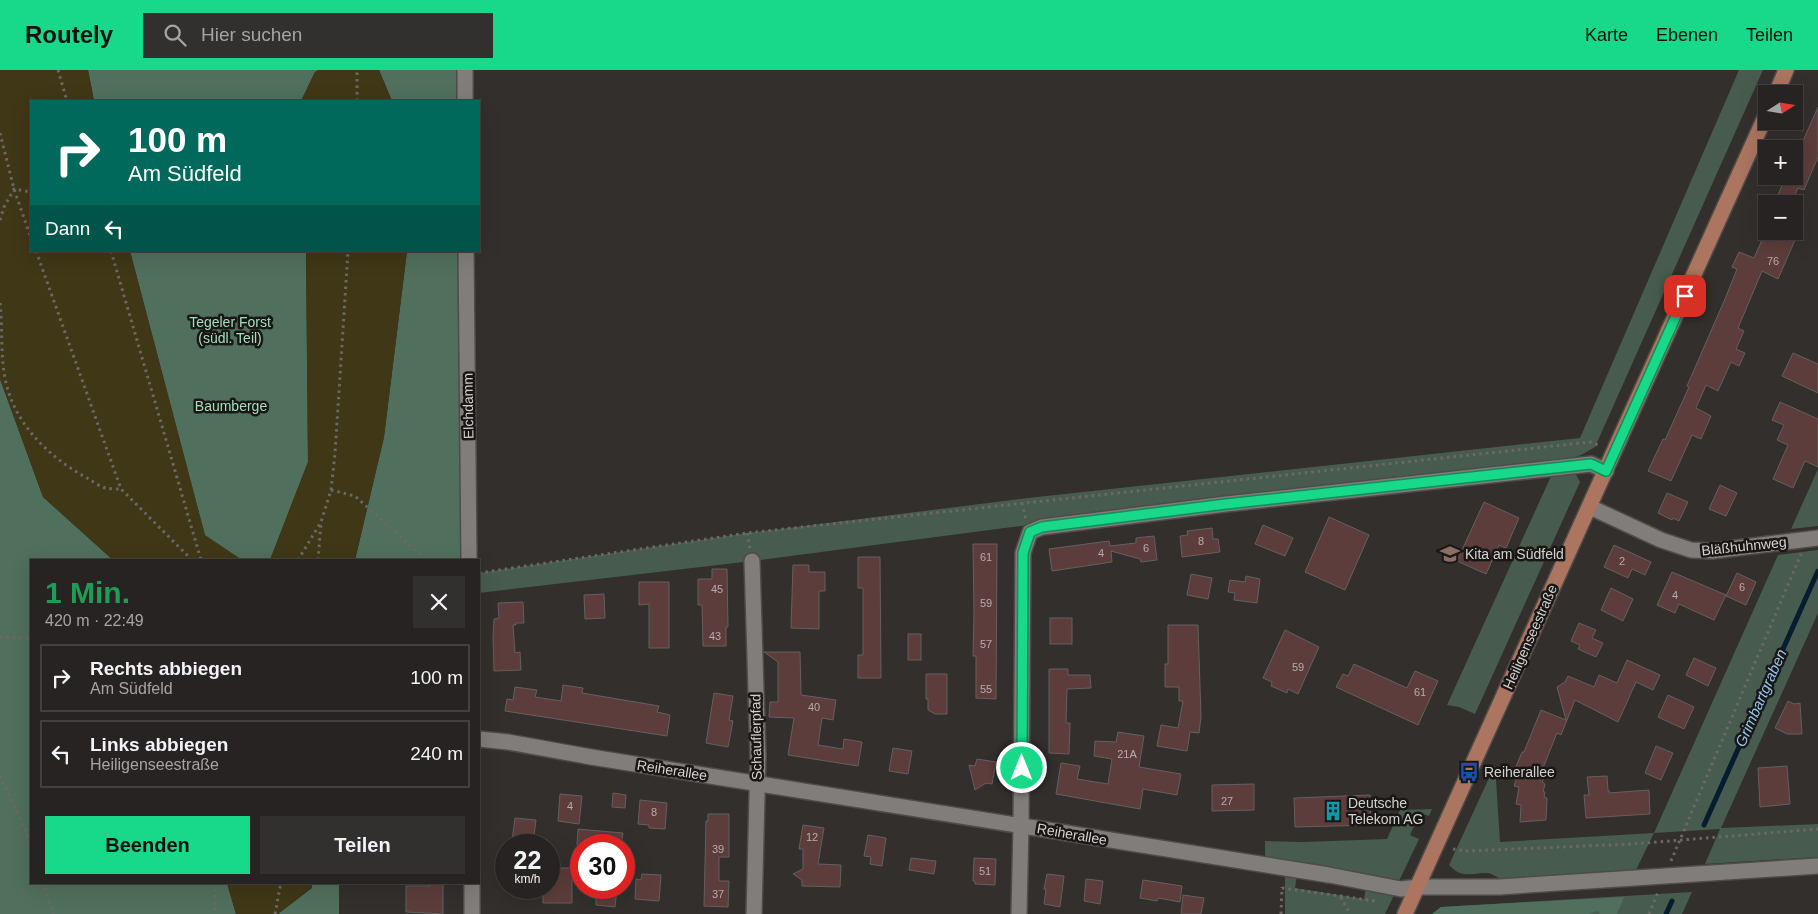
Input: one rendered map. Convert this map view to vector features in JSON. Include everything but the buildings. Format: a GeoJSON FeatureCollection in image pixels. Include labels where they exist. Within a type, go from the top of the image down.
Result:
{"type":"FeatureCollection","features":[{"type":"Feature","properties":{"kind":"main road"},"geometry":{"type":"LineString","coordinates":[[1780,85],[1786,70]]}},
{"type":"Feature","properties":{"kind":"main road","name":"Heiligenseestraße"},"geometry":{"type":"LineString","coordinates":[[1405,914],[1759,130]]}},
{"type":"Feature","properties":{"kind":"street"},"geometry":{"type":"LineString","coordinates":[[465,70],[465,100]]}},
{"type":"Feature","properties":{"kind":"street","name":"Elchdamm"},"geometry":{"type":"LineString","coordinates":[[466,252],[469,559]]}},
{"type":"Feature","properties":{"kind":"street"},"geometry":{"type":"LineString","coordinates":[[1019,914],[1022,825],[1023,553],[1030,532],[1042,527],[1470,476],[1591,464],[1606,471]]}},
{"type":"Feature","properties":{"kind":"street","name":"Bläßhuhnweg"},"geometry":{"type":"LineString","coordinates":[[1590,507],[1661,540],[1691,550],[1712,551],[1813,538]]}},
{"type":"Feature","properties":{"kind":"street","name":"Schauflerpfad"},"geometry":{"type":"LineString","coordinates":[[752,561],[758,756],[754,914]]}},
{"type":"Feature","properties":{"kind":"street","name":"Reiherallee"},"geometry":{"type":"LineString","coordinates":[[480,739],[508,742],[757,784],[1022,825],[1048,831],[1283,868],[1401,889],[1418,886],[1499,887],[1818,866]]}},
{"type":"Feature","properties":{"kind":"street"},"geometry":{"type":"LineString","coordinates":[[472,884],[472,914]]}},
{"type":"Feature","properties":{"kind":"path"},"geometry":{"type":"LineString","coordinates":[[58,70],[67,100]]}},
{"type":"Feature","properties":{"kind":"path"},"geometry":{"type":"LineString","coordinates":[[357,70],[357,100]]}},
{"type":"Feature","properties":{"kind":"path"},"geometry":{"type":"LineString","coordinates":[[0,133],[14,189],[30,235]]}},
{"type":"Feature","properties":{"kind":"path"},"geometry":{"type":"LineString","coordinates":[[14,189],[30,192]]}},
{"type":"Feature","properties":{"kind":"path"},"geometry":{"type":"LineString","coordinates":[[0,220],[4,207],[14,189]]}},
{"type":"Feature","properties":{"kind":"path"},"geometry":{"type":"LineString","coordinates":[[36,252],[121,489],[191,559]]}},
{"type":"Feature","properties":{"kind":"path"},"geometry":{"type":"LineString","coordinates":[[111,252],[202,559]]}},
{"type":"Feature","properties":{"kind":"path"},"geometry":{"type":"LineString","coordinates":[[318,559],[321,522],[330,490],[335,454],[348,252]]}},
{"type":"Feature","properties":{"kind":"path"},"geometry":{"type":"LineString","coordinates":[[0,303],[6,383],[14,407],[27,429],[48,451],[72,471],[105,488],[121,489]]}},
{"type":"Feature","properties":{"kind":"path"},"geometry":{"type":"LineString","coordinates":[[480,573],[747,533],[1012,504],[1591,442],[1615,451]]}},
{"type":"Feature","properties":{"kind":"path"},"geometry":{"type":"LineString","coordinates":[[330,490],[355,496],[425,559]]}},
{"type":"Feature","properties":{"kind":"path"},"geometry":{"type":"LineString","coordinates":[[299,559],[321,522]]}},
{"type":"Feature","properties":{"kind":"path"},"geometry":{"type":"LineString","coordinates":[[1649,914],[1679,841],[1813,538]]}},
{"type":"Feature","properties":{"kind":"path"},"geometry":{"type":"LineString","coordinates":[[0,637],[30,638]]}},
{"type":"Feature","properties":{"kind":"path"},"geometry":{"type":"LineString","coordinates":[[0,776],[26,831],[30,844]]}},
{"type":"Feature","properties":{"kind":"path"},"geometry":{"type":"LineString","coordinates":[[1453,849],[1515,849],[1679,841],[1818,829]]}},
{"type":"Feature","properties":{"kind":"path"},"geometry":{"type":"LineString","coordinates":[[1282,914],[1283,868]]}},
{"type":"Feature","properties":{"kind":"path"},"geometry":{"type":"LineString","coordinates":[[43,884],[53,914]]}},
{"type":"Feature","properties":{"kind":"path"},"geometry":{"type":"LineString","coordinates":[[215,884],[215,914]]}},
{"type":"Feature","properties":{"kind":"path"},"geometry":{"type":"LineString","coordinates":[[276,914],[281,884]]}},
{"type":"Feature","properties":{"kind":"path"},"geometry":{"type":"LineString","coordinates":[[1282,888],[1378,901]]}},
{"type":"Feature","properties":{"kind":"path"},"geometry":{"type":"LineString","coordinates":[[1341,897],[1350,914]]}},
{"type":"Feature","properties":{"kind":"green space"},"geometry":{"type":"Polygon","coordinates":[[[88,70],[319,70],[315,72],[301,100],[94,100],[88,70]]]}},
{"type":"Feature","properties":{"kind":"green space"},"geometry":{"type":"Polygon","coordinates":[[[379,70],[461,70],[461,100],[392,100],[379,70]]]}},
{"type":"Feature","properties":{"kind":"green space"},"geometry":{"type":"Polygon","coordinates":[[[1739,70],[1763,70],[1595,447],[1569,460],[1305,489],[752,561],[480,593],[480,573],[747,533],[1028,498],[1580,438],[1739,70]]]}},
{"type":"Feature","properties":{"kind":"green space","name":"Tegeler Forst (südl. Teil)"},"geometry":{"type":"Polygon","coordinates":[[[130,252],[306,252],[308,462],[270,559],[240,559],[205,536],[130,252]]]}},
{"type":"Feature","properties":{"kind":"green space"},"geometry":{"type":"Polygon","coordinates":[[[407,252],[462,252],[464,559],[355,559],[384,437],[407,252]]]}},
{"type":"Feature","properties":{"kind":"green space"},"geometry":{"type":"Polygon","coordinates":[[[0,379],[43,497],[112,559],[30,559],[30,884],[227,884],[236,914],[0,914],[0,379]]]}},
{"type":"Feature","properties":{"kind":"green space"},"geometry":{"type":"Polygon","coordinates":[[[1818,469],[1818,526],[1791,529],[1818,469]]]}},
{"type":"Feature","properties":{"kind":"green space"},"geometry":{"type":"Polygon","coordinates":[[[1574,471],[1580,482],[1475,714],[1459,707],[1447,705],[1552,474],[1574,471]]]}},
{"type":"Feature","properties":{"kind":"green space"},"geometry":{"type":"Polygon","coordinates":[[[1818,550],[1818,613],[1721,828],[1818,824],[1818,857],[1705,864],[1720,829],[1654,833],[1778,555],[1818,550]]]}},
{"type":"Feature","properties":{"kind":"green space"},"geometry":{"type":"Polygon","coordinates":[[[1495,765],[1500,842],[1654,833],[1635,872],[1503,881],[1488,873],[1463,874],[1454,870],[1449,865],[1495,765]]]}},
{"type":"Feature","properties":{"kind":"green space"},"geometry":{"type":"Polygon","coordinates":[[[1432,809],[1429,816],[1420,813],[1410,835],[1419,839],[1399,881],[1265,860],[1265,841],[1303,842],[1387,839],[1400,810],[1432,809]]]}},
{"type":"Feature","properties":{"kind":"green space"},"geometry":{"type":"Polygon","coordinates":[[[1285,874],[1297,875],[1295,888],[1364,899],[1366,887],[1394,895],[1385,914],[1285,914],[1285,874]]]}},
{"type":"Feature","properties":{"kind":"green space"},"geometry":{"type":"Polygon","coordinates":[[[312,884],[339,884],[339,914],[278,914],[312,888],[312,884]]]}},
{"type":"Feature","properties":{"kind":"green space"},"geometry":{"type":"Polygon","coordinates":[[[1692,892],[1682,914],[1432,914],[1441,907],[1692,892]]]}},
{"type":"Feature","properties":{"kind":"green space"},"geometry":{"type":"Polygon","coordinates":[[[1624,897],[1617,914],[1600,914],[1598,911],[1588,914],[1432,914],[1441,907],[1624,897]]]}},
{"type":"Feature","properties":{"kind":"sand"},"geometry":{"type":"Polygon","coordinates":[[[0,70],[88,70],[94,100],[30,100],[30,252],[130,252],[205,535],[241,559],[112,559],[43,497],[0,379],[0,70]]]}},
{"type":"Feature","properties":{"kind":"sand"},"geometry":{"type":"Polygon","coordinates":[[[319,70],[379,70],[392,100],[301,100],[315,72],[319,70]]]}},
{"type":"Feature","properties":{"kind":"sand"},"geometry":{"type":"Polygon","coordinates":[[[306,252],[407,252],[384,437],[355,559],[270,559],[308,462],[306,252]]]}},
{"type":"Feature","properties":{"kind":"sand"},"geometry":{"type":"Polygon","coordinates":[[[227,884],[312,884],[312,887],[278,914],[236,914],[227,884]]]}},
{"type":"Feature","properties":{"kind":"waterway","name":"Grimbartgraben"},"geometry":{"type":"LineString","coordinates":[[1704,825],[1818,571]]}},
{"type":"Feature","properties":{"kind":"waterway","name":"Grimbartgraben"},"geometry":{"type":"LineString","coordinates":[[1666,914],[1672,901]]}},
{"type":"Feature","properties":{"kind":"place","name":"Kita am Südfeld"},"geometry":{"type":"Point","coordinates":[1450,554]}},
{"type":"Feature","properties":{"kind":"place","name":"Reiherallee"},"geometry":{"type":"Point","coordinates":[1469,772]}},
{"type":"Feature","properties":{"kind":"place","name":"Deutsche Telekom AG"},"geometry":{"type":"Point","coordinates":[1333,811]}},
{"type":"Feature","properties":{"kind":"route"},"geometry":{"type":"LineString","coordinates":[[1022,768],[1023,553],[1030,532],[1042,527],[1470,476],[1591,464],[1606,471],[1685,296]]}},
{"type":"Feature","properties":{"kind":"park label","name":"Baumberge"},"geometry":{"type":"Point","coordinates":[231,406]}}]}
